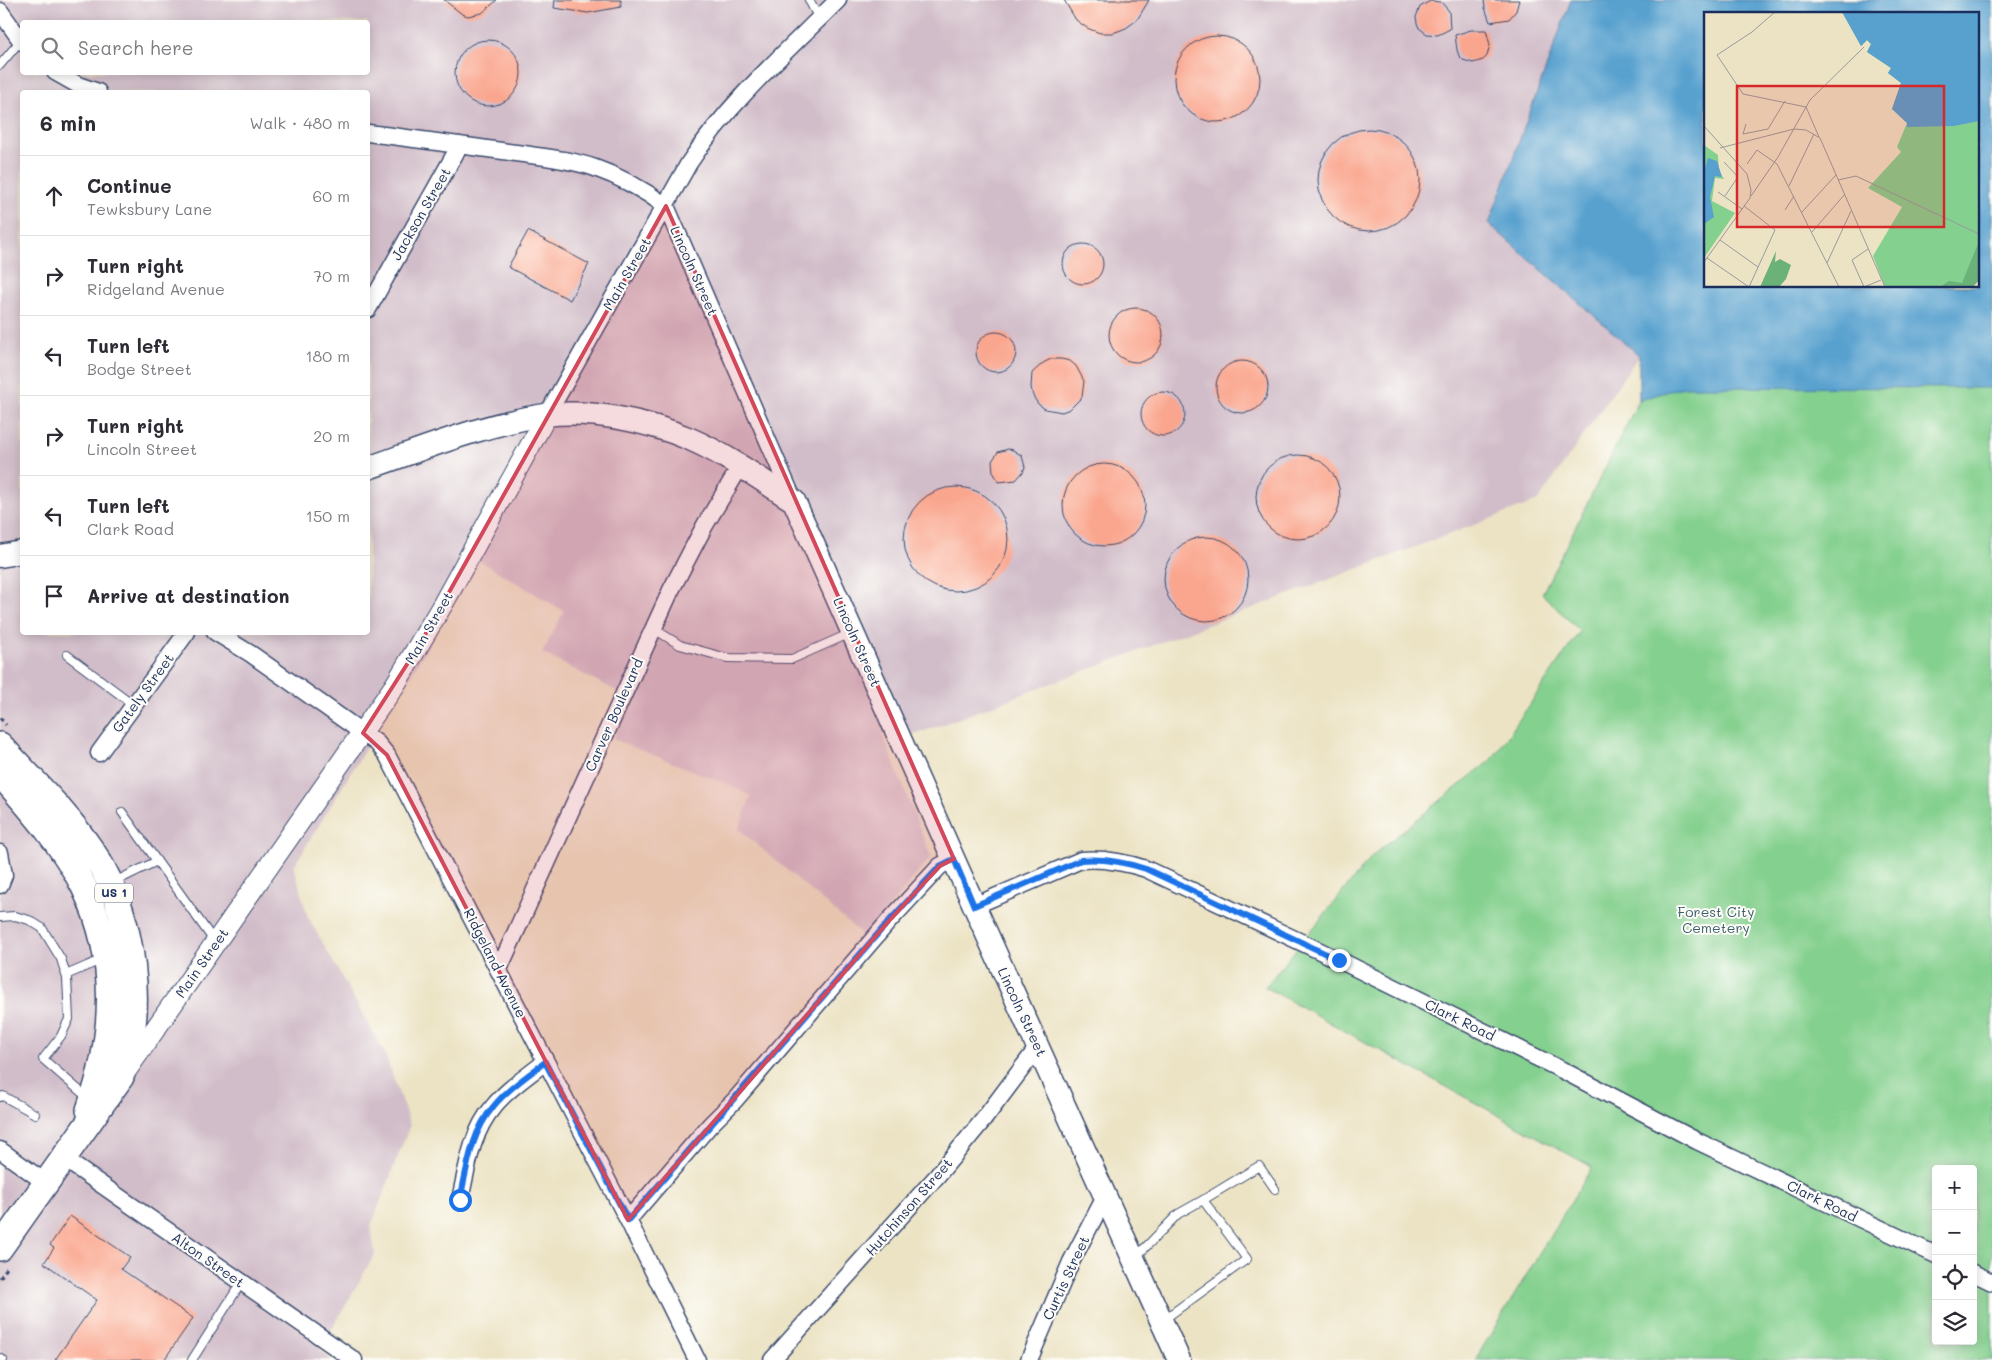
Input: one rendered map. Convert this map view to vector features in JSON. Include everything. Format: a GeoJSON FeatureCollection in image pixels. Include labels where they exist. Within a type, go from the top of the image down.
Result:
{"type":"FeatureCollection","features":[{"type":"Feature","properties":{"kind":"main road"},"geometry":{"type":"LineString","coordinates":[[370,467],[482,428],[547,415],[600,416],[663,429],[691,440],[740,467],[794,501]]}},
{"type":"Feature","properties":{"kind":"main road","name":"Lincoln Street"},"geometry":{"type":"LineString","coordinates":[[794,501],[1179,1360]]}},
{"type":"Feature","properties":{"kind":"main road"},"geometry":{"type":"LineString","coordinates":[[0,556],[20,552]]}},
{"type":"Feature","properties":{"kind":"main road","name":"US 1"},"geometry":{"type":"LineString","coordinates":[[0,745],[79,834],[92,851],[110,884],[128,946],[133,986],[133,1025],[121,1078]]}},
{"type":"Feature","properties":{"kind":"main road","name":"US 1"},"geometry":{"type":"LineString","coordinates":[[0,774],[44,827],[70,863],[95,913],[106,957],[110,984],[108,1035],[104,1062],[92,1101],[70,1150]]}},
{"type":"Feature","properties":{"kind":"main road","name":"Main Street"},"geometry":{"type":"LineString","coordinates":[[0,1248],[121,1078]]}},
{"type":"Feature","properties":{"kind":"street","name":"Main Street"},"geometry":{"type":"LineString","coordinates":[[121,1078],[363,733],[425,636],[689,163],[722,118],[838,0]]}},
{"type":"Feature","properties":{"kind":"street"},"geometry":{"type":"LineString","coordinates":[[0,11],[20,38]]}},
{"type":"Feature","properties":{"kind":"street"},"geometry":{"type":"LineString","coordinates":[[60,75],[78,85],[92,90]]}},
{"type":"Feature","properties":{"kind":"street"},"geometry":{"type":"LineString","coordinates":[[370,133],[460,145],[594,167],[647,192],[666,206]]}},
{"type":"Feature","properties":{"kind":"street","name":"Jackson Street"},"geometry":{"type":"LineString","coordinates":[[370,305],[460,145]]}},
{"type":"Feature","properties":{"kind":"street","name":"Lincoln Street"},"geometry":{"type":"LineString","coordinates":[[666,206],[794,501]]}},
{"type":"Feature","properties":{"kind":"street","name":"Carver Boulevard"},"geometry":{"type":"LineString","coordinates":[[499,969],[654,629],[704,525],[740,467]]}},
{"type":"Feature","properties":{"kind":"street","name":"Gately Street"},"geometry":{"type":"LineString","coordinates":[[99,753],[185,635]]}},
{"type":"Feature","properties":{"kind":"street","name":"Ridgeland Avenue"},"geometry":{"type":"LineString","coordinates":[[220,635],[252,654],[363,733],[387,755],[628,1220],[697,1360]]}},
{"type":"Feature","properties":{"kind":"street"},"geometry":{"type":"LineString","coordinates":[[0,853],[4,874],[0,885]]}},
{"type":"Feature","properties":{"kind":"street"},"geometry":{"type":"LineString","coordinates":[[628,1220],[889,921],[940,866],[954,859]]}},
{"type":"Feature","properties":{"kind":"street","name":"Clark Road"},"geometry":{"type":"LineString","coordinates":[[974,906],[1081,860],[1122,861],[1146,869],[1339,960],[1562,1070],[1697,1141],[1932,1253]]}},
{"type":"Feature","properties":{"kind":"street","name":"Hutchinson Street"},"geometry":{"type":"LineString","coordinates":[[772,1360],[937,1176],[984,1119],[1038,1046]]}},
{"type":"Feature","properties":{"kind":"street"},"geometry":{"type":"LineString","coordinates":[[460,1200],[472,1145],[482,1121],[504,1095],[545,1062]]}},
{"type":"Feature","properties":{"kind":"street"},"geometry":{"type":"LineString","coordinates":[[0,1150],[46,1183]]}},
{"type":"Feature","properties":{"kind":"street","name":"Alton Street"},"geometry":{"type":"LineString","coordinates":[[70,1150],[241,1283],[354,1360]]}},
{"type":"Feature","properties":{"kind":"street","name":"Curtis Street"},"geometry":{"type":"LineString","coordinates":[[1028,1360],[1070,1262],[1105,1197]]}},
{"type":"Feature","properties":{"kind":"street"},"geometry":{"type":"LineString","coordinates":[[1977,1275],[1992,1282]]}},
{"type":"Feature","properties":{"kind":"lane"},"geometry":{"type":"LineString","coordinates":[[809,0],[819,19]]}},
{"type":"Feature","properties":{"kind":"lane"},"geometry":{"type":"LineString","coordinates":[[0,65],[20,43]]}},
{"type":"Feature","properties":{"kind":"lane"},"geometry":{"type":"LineString","coordinates":[[654,629],[680,645],[727,658],[792,659],[853,632]]}},
{"type":"Feature","properties":{"kind":"lane"},"geometry":{"type":"LineString","coordinates":[[67,654],[134,705]]}},
{"type":"Feature","properties":{"kind":"lane"},"geometry":{"type":"LineString","coordinates":[[122,812],[216,943]]}},
{"type":"Feature","properties":{"kind":"lane"},"geometry":{"type":"LineString","coordinates":[[110,884],[157,861]]}},
{"type":"Feature","properties":{"kind":"lane"},"geometry":{"type":"LineString","coordinates":[[0,917],[15,916],[30,920],[42,928],[61,959],[66,975],[70,1019],[61,1036],[43,1059],[92,1101]]}},
{"type":"Feature","properties":{"kind":"lane"},"geometry":{"type":"LineString","coordinates":[[66,975],[106,957]]}},
{"type":"Feature","properties":{"kind":"lane"},"geometry":{"type":"LineString","coordinates":[[0,1097],[3,1096],[35,1114]]}},
{"type":"Feature","properties":{"kind":"lane"},"geometry":{"type":"LineString","coordinates":[[1133,1260],[1178,1214],[1259,1166],[1275,1189]]}},
{"type":"Feature","properties":{"kind":"lane"},"geometry":{"type":"LineString","coordinates":[[1161,1321],[1247,1259],[1203,1200]]}},
{"type":"Feature","properties":{"kind":"lane"},"geometry":{"type":"LineString","coordinates":[[192,1360],[241,1283]]}},
{"type":"Feature","properties":{"kind":"lane"},"geometry":{"type":"LineString","coordinates":[[0,1358],[4,1360]]}},
{"type":"Feature","properties":{"kind":"highlighted area"},"geometry":{"type":"Polygon","coordinates":[[[666,206],[954,859],[940,866],[889,921],[628,1220],[387,755],[363,733],[420,644],[666,206]]]}},
{"type":"Feature","properties":{"kind":"shaded area"},"geometry":{"type":"Polygon","coordinates":[[[0,0],[1571,0],[1489,224],[1639,355],[1538,501],[917,734],[882,733],[931,857],[865,937],[739,829],[751,796],[729,785],[613,739],[632,699],[542,653],[564,611],[480,561],[294,866],[307,915],[385,1054],[410,1125],[371,1226],[375,1254],[320,1350],[331,1360],[0,1360],[0,0]]]}},
{"type":"Feature","properties":{"kind":"green space","name":"Forest City Cemetery"},"geometry":{"type":"Polygon","coordinates":[[[1571,0],[1992,0],[1992,1360],[1475,1360],[1592,1167],[1265,987],[1373,855],[1493,758],[1580,631],[1542,594],[1639,400],[1639,355],[1489,224],[1571,0]]]}},
{"type":"Feature","properties":{"kind":"water"},"geometry":{"type":"Polygon","coordinates":[[[1571,0],[1992,0],[1992,388],[1683,387],[1639,400],[1639,355],[1489,224],[1571,0]]]}},
{"type":"Feature","properties":{"kind":"building"},"geometry":{"type":"Polygon","coordinates":[[[444,0],[497,0],[482,13],[468,16],[462,14],[444,0]]]}},
{"type":"Feature","properties":{"kind":"building"},"geometry":{"type":"Polygon","coordinates":[[[555,0],[621,0],[621,7],[588,13],[554,8],[555,0]]]}},
{"type":"Feature","properties":{"kind":"building"},"geometry":{"type":"Polygon","coordinates":[[[1064,0],[1149,0],[1137,20],[1126,28],[1113,33],[1100,33],[1087,28],[1076,20],[1064,0]]]}},
{"type":"Feature","properties":{"kind":"building"},"geometry":{"type":"Polygon","coordinates":[[[1484,0],[1519,0],[1516,11],[1509,19],[1490,22],[1484,0]]]}},
{"type":"Feature","properties":{"kind":"building"},"geometry":{"type":"Polygon","coordinates":[[[1430,1],[1441,2],[1449,11],[1450,29],[1438,35],[1427,34],[1419,28],[1417,23],[1416,17],[1420,7],[1430,1]]]}},
{"type":"Feature","properties":{"kind":"building"},"geometry":{"type":"Polygon","coordinates":[[[1471,30],[1486,30],[1490,45],[1487,56],[1483,60],[1473,63],[1463,60],[1459,56],[1455,35],[1471,30]]]}},
{"type":"Feature","properties":{"kind":"building"},"geometry":{"type":"Polygon","coordinates":[[[1217,36],[1233,39],[1241,43],[1253,55],[1257,63],[1260,79],[1257,95],[1253,103],[1241,115],[1233,119],[1217,122],[1201,119],[1193,115],[1181,103],[1177,95],[1174,79],[1177,63],[1181,55],[1193,43],[1201,39],[1217,36]]]}},
{"type":"Feature","properties":{"kind":"building"},"geometry":{"type":"Polygon","coordinates":[[[488,40],[501,43],[511,50],[518,60],[521,73],[518,86],[511,96],[501,103],[488,106],[475,103],[465,96],[458,86],[455,73],[458,60],[465,50],[475,43],[488,40]]]}},
{"type":"Feature","properties":{"kind":"building"},"geometry":{"type":"Polygon","coordinates":[[[1369,129],[1379,130],[1398,137],[1412,151],[1419,170],[1419,190],[1412,209],[1398,223],[1379,230],[1369,231],[1359,230],[1340,223],[1326,209],[1319,190],[1318,180],[1319,170],[1326,151],[1340,137],[1359,130],[1369,129]]]}},
{"type":"Feature","properties":{"kind":"building"},"geometry":{"type":"Polygon","coordinates":[[[528,231],[589,264],[570,300],[508,267],[528,231]]]}},
{"type":"Feature","properties":{"kind":"building"},"geometry":{"type":"Polygon","coordinates":[[[1087,244],[1094,247],[1100,253],[1103,264],[1102,272],[1094,281],[1087,284],[1079,284],[1072,281],[1064,272],[1063,260],[1066,253],[1075,245],[1087,244]]]}},
{"type":"Feature","properties":{"kind":"building"},"geometry":{"type":"Polygon","coordinates":[[[1131,308],[1141,308],[1151,312],[1159,320],[1163,335],[1159,350],[1151,358],[1141,362],[1131,362],[1121,358],[1113,350],[1109,340],[1109,330],[1113,320],[1121,312],[1131,308]]]}},
{"type":"Feature","properties":{"kind":"building"},"geometry":{"type":"Polygon","coordinates":[[[1000,332],[1007,335],[1013,341],[1016,352],[1015,360],[1007,369],[1000,372],[992,372],[985,369],[977,360],[976,348],[979,341],[988,333],[1000,332]]]}},
{"type":"Feature","properties":{"kind":"building"},"geometry":{"type":"Polygon","coordinates":[[[1051,359],[1070,361],[1076,366],[1084,381],[1082,397],[1070,409],[1062,412],[1045,409],[1038,404],[1033,396],[1031,387],[1032,373],[1043,363],[1051,359]]]}},
{"type":"Feature","properties":{"kind":"building"},"geometry":{"type":"Polygon","coordinates":[[[1237,361],[1247,361],[1261,368],[1268,382],[1268,392],[1261,406],[1247,413],[1237,413],[1227,409],[1220,402],[1216,392],[1216,382],[1220,372],[1227,365],[1237,361]]]}},
{"type":"Feature","properties":{"kind":"building"},"geometry":{"type":"Polygon","coordinates":[[[1163,392],[1175,396],[1181,402],[1185,414],[1181,426],[1175,432],[1163,436],[1151,432],[1145,426],[1141,414],[1145,402],[1151,396],[1163,392]]]}},
{"type":"Feature","properties":{"kind":"building"},"geometry":{"type":"Polygon","coordinates":[[[1008,449],[1022,456],[1025,467],[1016,480],[999,482],[993,472],[992,461],[998,452],[1008,449]]]}},
{"type":"Feature","properties":{"kind":"building"},"geometry":{"type":"Polygon","coordinates":[[[1298,455],[1314,458],[1328,467],[1337,481],[1340,497],[1337,513],[1328,527],[1314,536],[1298,539],[1282,536],[1268,527],[1259,513],[1256,497],[1259,481],[1268,467],[1282,458],[1298,455]]]}},
{"type":"Feature","properties":{"kind":"building"},"geometry":{"type":"Polygon","coordinates":[[[1104,464],[1120,468],[1133,476],[1141,489],[1145,505],[1141,521],[1133,534],[1120,542],[1104,546],[1088,542],[1075,534],[1067,521],[1063,505],[1067,489],[1075,476],[1088,468],[1104,464]]]}},
{"type":"Feature","properties":{"kind":"building"},"geometry":{"type":"Polygon","coordinates":[[[956,487],[976,491],[985,495],[993,502],[1000,510],[1004,519],[1008,539],[1004,559],[1000,568],[993,576],[985,583],[976,587],[956,591],[936,587],[927,583],[919,576],[912,568],[908,559],[904,539],[908,519],[912,510],[919,502],[927,495],[936,491],[956,487]]]}},
{"type":"Feature","properties":{"kind":"building"},"geometry":{"type":"Polygon","coordinates":[[[1206,537],[1229,544],[1241,556],[1248,579],[1241,602],[1229,614],[1206,621],[1183,614],[1171,602],[1164,579],[1171,556],[1183,544],[1206,537]]]}},
{"type":"Feature","properties":{"kind":"building"},"geometry":{"type":"Polygon","coordinates":[[[70,1216],[130,1257],[121,1269],[193,1318],[164,1360],[55,1360],[97,1300],[44,1263],[54,1248],[50,1245],[70,1216]]]}},
{"type":"Feature","properties":{"kind":"route"},"geometry":{"type":"LineString","coordinates":[[460,1200],[474,1139],[482,1121],[504,1095],[545,1062],[628,1220],[710,1125],[735,1100],[889,921],[940,866],[954,859],[974,906],[1081,860],[1122,861],[1146,869],[1339,960]]}}]}
